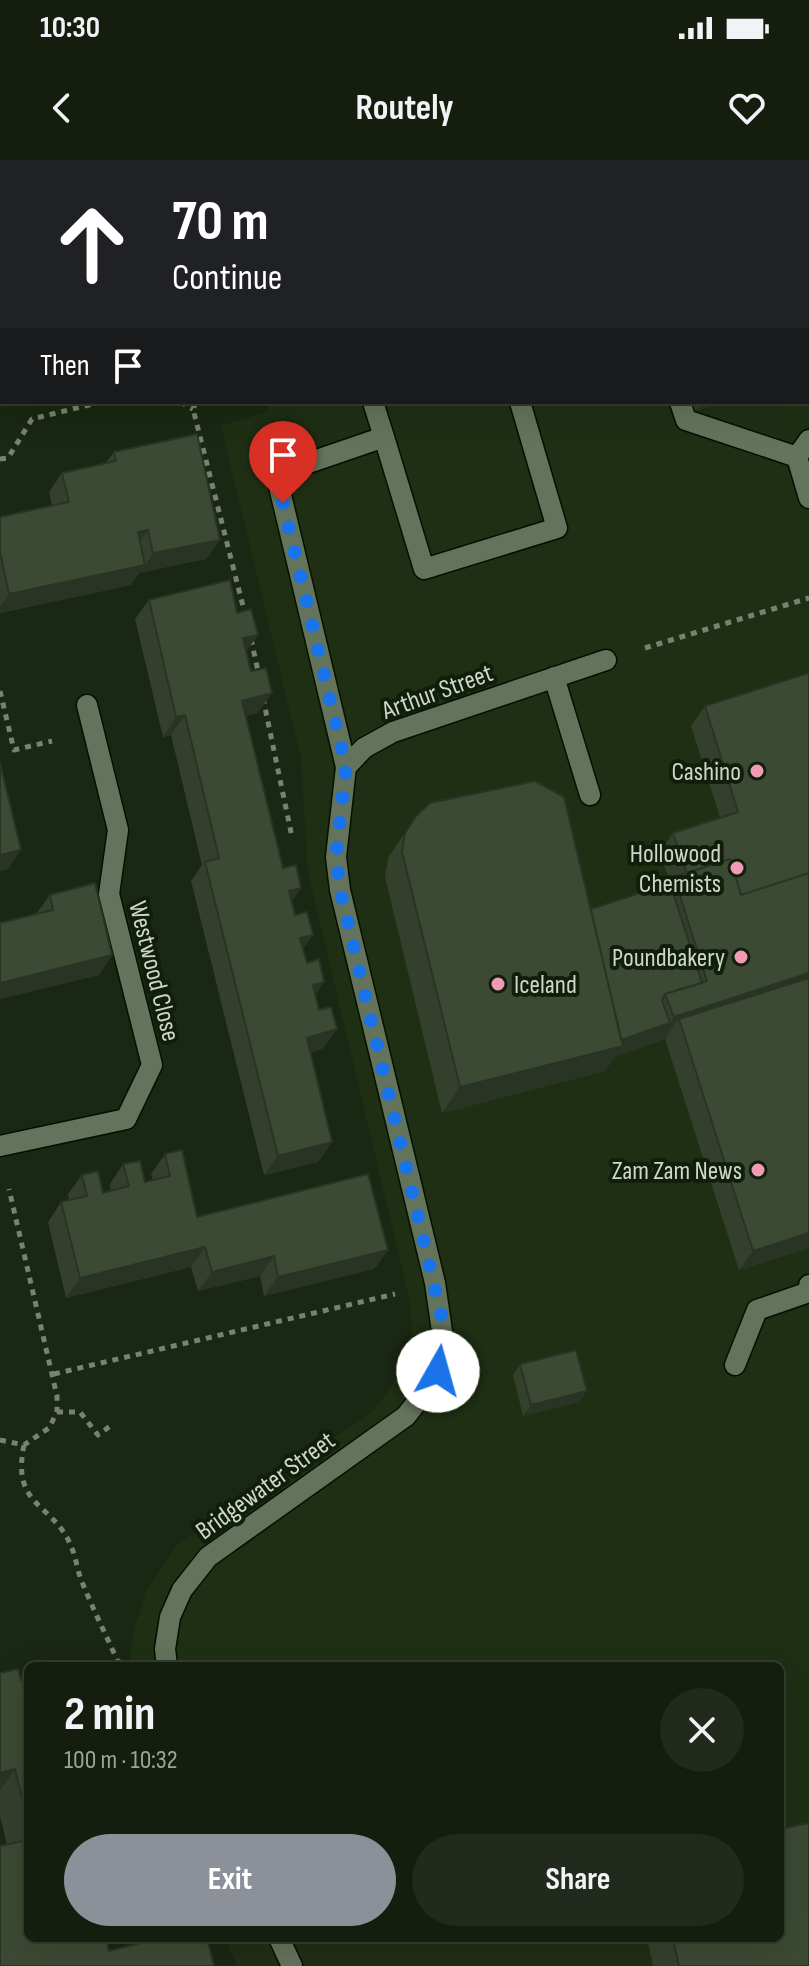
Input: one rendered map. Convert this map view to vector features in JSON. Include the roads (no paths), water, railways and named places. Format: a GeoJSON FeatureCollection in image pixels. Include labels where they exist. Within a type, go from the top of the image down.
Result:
{"type":"FeatureCollection","features":[{"type":"Feature","properties":{"kind":"street"},"geometry":{"type":"LineString","coordinates":[[374,404],[424,569],[557,528],[521,404]]}},
{"type":"Feature","properties":{"kind":"street"},"geometry":{"type":"LineString","coordinates":[[681,404],[686,420],[797,457]]}},
{"type":"Feature","properties":{"kind":"street"},"geometry":{"type":"LineString","coordinates":[[346,767],[276,474],[384,437]]}},
{"type":"Feature","properties":{"kind":"street"},"geometry":{"type":"LineString","coordinates":[[797,457],[809,440]]}},
{"type":"Feature","properties":{"kind":"street"},"geometry":{"type":"LineString","coordinates":[[797,457],[809,498]]}},
{"type":"Feature","properties":{"kind":"street","name":"Arthur Street"},"geometry":{"type":"LineString","coordinates":[[346,767],[364,748],[393,732],[606,660]]}},
{"type":"Feature","properties":{"kind":"street"},"geometry":{"type":"LineString","coordinates":[[554,677],[590,795]]}},
{"type":"Feature","properties":{"kind":"street","name":"Westwood Close"},"geometry":{"type":"LineString","coordinates":[[0,1146],[126,1119],[152,1065],[109,894],[118,830],[87,705]]}},
{"type":"Feature","properties":{"kind":"street","name":"Bridgewater Street"},"geometry":{"type":"LineString","coordinates":[[167,1662],[170,1617],[182,1590],[208,1557],[406,1416],[438,1371],[444,1345],[441,1314],[340,890],[336,857],[346,767]]}},
{"type":"Feature","properties":{"kind":"street"},"geometry":{"type":"LineString","coordinates":[[735,1365],[757,1310],[809,1292],[809,1285]]}},
{"type":"Feature","properties":{"kind":"street"},"geometry":{"type":"LineString","coordinates":[[281,1942],[292,1966]]}},
{"type":"Feature","properties":{"kind":"place","name":"Cashino"},"geometry":{"type":"Point","coordinates":[757,771]}},
{"type":"Feature","properties":{"kind":"place","name":"Hollowood Chemists"},"geometry":{"type":"Point","coordinates":[737,868]}},
{"type":"Feature","properties":{"kind":"place","name":"Poundbakery"},"geometry":{"type":"Point","coordinates":[741,957]}},
{"type":"Feature","properties":{"kind":"place","name":"Iceland"},"geometry":{"type":"Point","coordinates":[498,984]}},
{"type":"Feature","properties":{"kind":"place","name":"Zam Zam News"},"geometry":{"type":"Point","coordinates":[758,1170]}}]}
